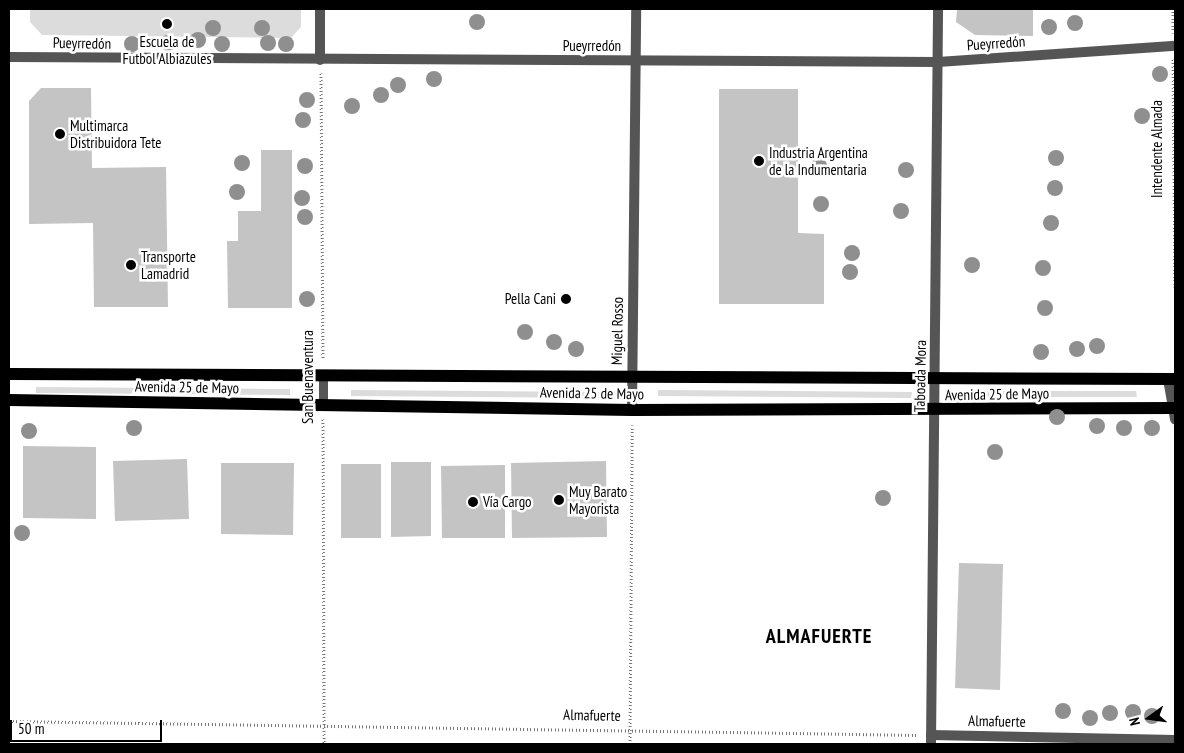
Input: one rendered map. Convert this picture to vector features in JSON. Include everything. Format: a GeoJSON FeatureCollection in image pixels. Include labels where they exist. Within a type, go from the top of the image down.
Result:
{"type":"FeatureCollection","features":[{"type":"Feature","properties":{"kind":"main road","name":"Avenida 25 de Mayo"},"geometry":{"type":"LineString","coordinates":[[9,374],[632,379],[1172,379]]}},
{"type":"Feature","properties":{"kind":"main road","name":"Avenida 25 de Mayo"},"geometry":{"type":"LineString","coordinates":[[9,400],[632,410],[1174,412]]}},
{"type":"Feature","properties":{"kind":"street"},"geometry":{"type":"LineString","coordinates":[[320,9],[320,60]]}},
{"type":"Feature","properties":{"kind":"street","name":"Miguel Rosso"},"geometry":{"type":"LineString","coordinates":[[632,410],[636,9]]}},
{"type":"Feature","properties":{"kind":"street","name":"Taboada Mora"},"geometry":{"type":"LineString","coordinates":[[931,740],[938,9]]}},
{"type":"Feature","properties":{"kind":"street","name":"Pueyrredón"},"geometry":{"type":"LineString","coordinates":[[9,57],[938,62],[1174,46]]}},
{"type":"Feature","properties":{"kind":"street"},"geometry":{"type":"LineString","coordinates":[[1172,379],[1174,412]]}},
{"type":"Feature","properties":{"kind":"street","name":"Almafuerte"},"geometry":{"type":"LineString","coordinates":[[931,740],[1175,740]]}},
{"type":"Feature","properties":{"kind":"lane","name":"San Buenaventura"},"geometry":{"type":"LineString","coordinates":[[323,377],[323,406]]}},
{"type":"Feature","properties":{"kind":"path","name":"Intendente Almada"},"geometry":{"type":"LineString","coordinates":[[1173,9],[1172,218],[1175,289]]}},
{"type":"Feature","properties":{"kind":"path","name":"San Buenaventura"},"geometry":{"type":"LineString","coordinates":[[320,60],[323,377]]}},
{"type":"Feature","properties":{"kind":"path","name":"San Buenaventura"},"geometry":{"type":"LineString","coordinates":[[323,406],[324,744]]}},
{"type":"Feature","properties":{"kind":"path"},"geometry":{"type":"LineString","coordinates":[[630,744],[632,410]]}},
{"type":"Feature","properties":{"kind":"path","name":"Almafuerte"},"geometry":{"type":"LineString","coordinates":[[9,721],[630,730],[931,740]]}},
{"type":"Feature","properties":{"kind":"shaded area","name":"Escuela de Futbol Albiazules"},"geometry":{"type":"Polygon","coordinates":[[[30,9],[301,9],[301,27],[291,38],[42,35],[30,22],[30,9]]]}},
{"type":"Feature","properties":{"kind":"shaded area"},"geometry":{"type":"Polygon","coordinates":[[[36,387],[290,389],[290,395],[36,393],[36,387]]]}},
{"type":"Feature","properties":{"kind":"shaded area"},"geometry":{"type":"Polygon","coordinates":[[[351,390],[605,392],[605,398],[351,396],[351,390]]]}},
{"type":"Feature","properties":{"kind":"shaded area"},"geometry":{"type":"Polygon","coordinates":[[[658,390],[912,392],[911,398],[658,396],[658,390]]]}},
{"type":"Feature","properties":{"kind":"shaded area"},"geometry":{"type":"Polygon","coordinates":[[[967,391],[1136,391],[1137,397],[967,397],[967,391]]]}},
{"type":"Feature","properties":{"kind":"building"},"geometry":{"type":"Polygon","coordinates":[[[957,9],[1033,9],[1033,36],[975,35],[956,22],[957,9]]]}},
{"type":"Feature","properties":{"kind":"building"},"geometry":{"type":"Polygon","coordinates":[[[41,88],[91,88],[92,168],[166,167],[168,307],[94,307],[93,223],[29,224],[29,101],[41,88]]]}},
{"type":"Feature","properties":{"kind":"building","name":"Industria Argentina de la Indumentaria"},"geometry":{"type":"Polygon","coordinates":[[[719,89],[798,89],[798,233],[824,234],[824,304],[719,304],[719,89]]]}},
{"type":"Feature","properties":{"kind":"building"},"geometry":{"type":"Polygon","coordinates":[[[261,150],[292,150],[292,308],[228,308],[227,241],[238,241],[238,211],[261,211],[261,150]]]}},
{"type":"Feature","properties":{"kind":"building"},"geometry":{"type":"Polygon","coordinates":[[[23,446],[96,447],[96,519],[23,518],[23,446]]]}},
{"type":"Feature","properties":{"kind":"building"},"geometry":{"type":"Polygon","coordinates":[[[187,459],[189,519],[115,521],[113,461],[187,459]]]}},
{"type":"Feature","properties":{"kind":"building","name":"Muy Barato Mayorista"},"geometry":{"type":"Polygon","coordinates":[[[606,461],[607,537],[512,538],[511,463],[606,461]]]}},
{"type":"Feature","properties":{"kind":"building"},"geometry":{"type":"Polygon","coordinates":[[[391,462],[431,462],[431,536],[391,537],[391,462]]]}},
{"type":"Feature","properties":{"kind":"building"},"geometry":{"type":"Polygon","coordinates":[[[221,463],[294,463],[293,535],[221,534],[221,463]]]}},
{"type":"Feature","properties":{"kind":"building"},"geometry":{"type":"Polygon","coordinates":[[[341,464],[381,464],[381,538],[341,538],[341,464]]]}},
{"type":"Feature","properties":{"kind":"building","name":"Vía Cargo"},"geometry":{"type":"Polygon","coordinates":[[[505,465],[505,538],[442,538],[441,466],[505,465]]]}},
{"type":"Feature","properties":{"kind":"building"},"geometry":{"type":"Polygon","coordinates":[[[959,563],[1003,564],[1000,690],[955,688],[959,563]]]}},
{"type":"Feature","properties":{"kind":"place","name":"Escuela de Futbol Albiazules"},"geometry":{"type":"Point","coordinates":[167,24]}},
{"type":"Feature","properties":{"kind":"place","name":"Multimarca Distribuidora Tete"},"geometry":{"type":"Point","coordinates":[60,134]}},
{"type":"Feature","properties":{"kind":"place","name":"Industria Argentina de la Indumentaria"},"geometry":{"type":"Point","coordinates":[759,161]}},
{"type":"Feature","properties":{"kind":"place","name":"Transporte Lamadrid"},"geometry":{"type":"Point","coordinates":[131,265]}},
{"type":"Feature","properties":{"kind":"place","name":"Pella Cani"},"geometry":{"type":"Point","coordinates":[566,299]}},
{"type":"Feature","properties":{"kind":"place","name":"Muy Barato Mayorista"},"geometry":{"type":"Point","coordinates":[559,500]}},
{"type":"Feature","properties":{"kind":"place","name":"Vía Cargo"},"geometry":{"type":"Point","coordinates":[473,502]}},
{"type":"Feature","properties":{"kind":"district","name":"ALMAFUERTE"},"geometry":{"type":"Point","coordinates":[819,636]}}]}
